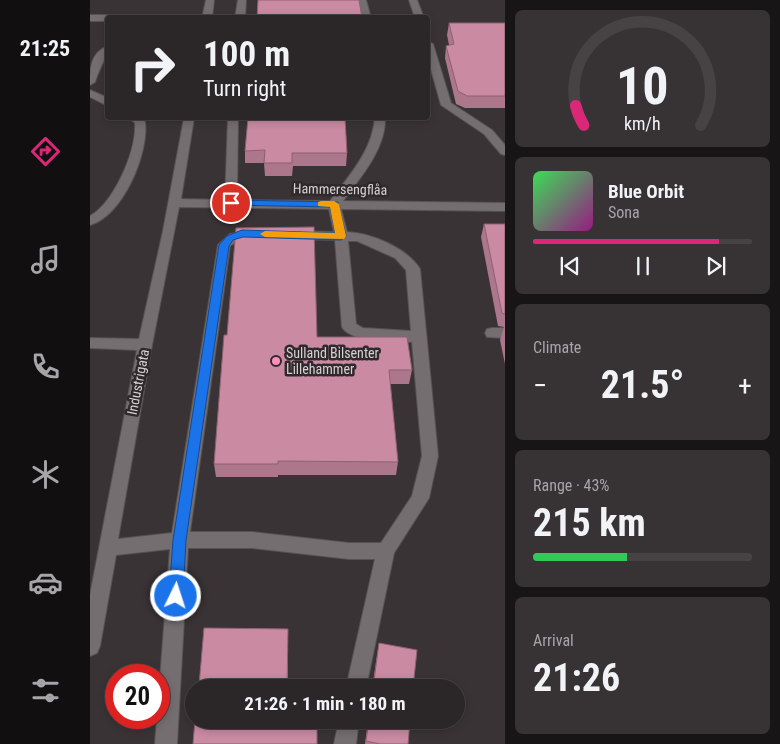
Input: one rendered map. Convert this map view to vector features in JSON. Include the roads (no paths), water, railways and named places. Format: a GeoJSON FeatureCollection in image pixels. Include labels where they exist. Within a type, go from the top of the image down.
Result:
{"type":"FeatureCollection","features":[{"type":"Feature","properties":{"kind":"street"},"geometry":{"type":"LineString","coordinates":[[208,15],[210,0]]}},
{"type":"Feature","properties":{"kind":"street"},"geometry":{"type":"LineString","coordinates":[[240,15],[242,0]]}},
{"type":"Feature","properties":{"kind":"street"},"geometry":{"type":"LineString","coordinates":[[362,0],[365,15]]}},
{"type":"Feature","properties":{"kind":"street"},"geometry":{"type":"LineString","coordinates":[[413,0],[419,15]]}},
{"type":"Feature","properties":{"kind":"street"},"geometry":{"type":"LineString","coordinates":[[90,18],[105,18]]}},
{"type":"Feature","properties":{"kind":"street"},"geometry":{"type":"LineString","coordinates":[[90,82],[95,62],[100,54],[105,51]]}},
{"type":"Feature","properties":{"kind":"street"},"geometry":{"type":"LineString","coordinates":[[430,51],[446,105],[488,132],[505,152]]}},
{"type":"Feature","properties":{"kind":"street"},"geometry":{"type":"LineString","coordinates":[[90,93],[105,100]]}},
{"type":"Feature","properties":{"kind":"street"},"geometry":{"type":"LineString","coordinates":[[90,221],[99,218],[112,205],[121,191],[141,131],[140,122],[137,120]]}},
{"type":"Feature","properties":{"kind":"street","name":"Industrigata"},"geometry":{"type":"LineString","coordinates":[[90,646],[144,345],[174,203],[189,120]]}},
{"type":"Feature","properties":{"kind":"street"},"geometry":{"type":"LineString","coordinates":[[231,203],[233,120]]}},
{"type":"Feature","properties":{"kind":"street"},"geometry":{"type":"LineString","coordinates":[[380,120],[381,127],[361,170],[334,204],[341,236],[349,327],[361,333],[419,337]]}},
{"type":"Feature","properties":{"kind":"street","name":"Hammersengflåa"},"geometry":{"type":"LineString","coordinates":[[174,203],[505,207]]}},
{"type":"Feature","properties":{"kind":"street"},"geometry":{"type":"LineString","coordinates":[[166,744],[180,540],[224,245],[230,238],[242,234],[359,237],[400,254],[413,269],[430,456],[420,498],[386,551],[358,679]]}},
{"type":"Feature","properties":{"kind":"street"},"geometry":{"type":"LineString","coordinates":[[90,343],[144,345]]}},
{"type":"Feature","properties":{"kind":"street"},"geometry":{"type":"LineString","coordinates":[[107,548],[180,540],[252,540],[349,551],[386,551]]}},
{"type":"Feature","properties":{"kind":"street"},"geometry":{"type":"LineString","coordinates":[[345,744],[348,729]]}},
{"type":"Feature","properties":{"kind":"place","name":"Sulland Bilsenter Lillehammer"},"geometry":{"type":"Point","coordinates":[276,361]}}]}
